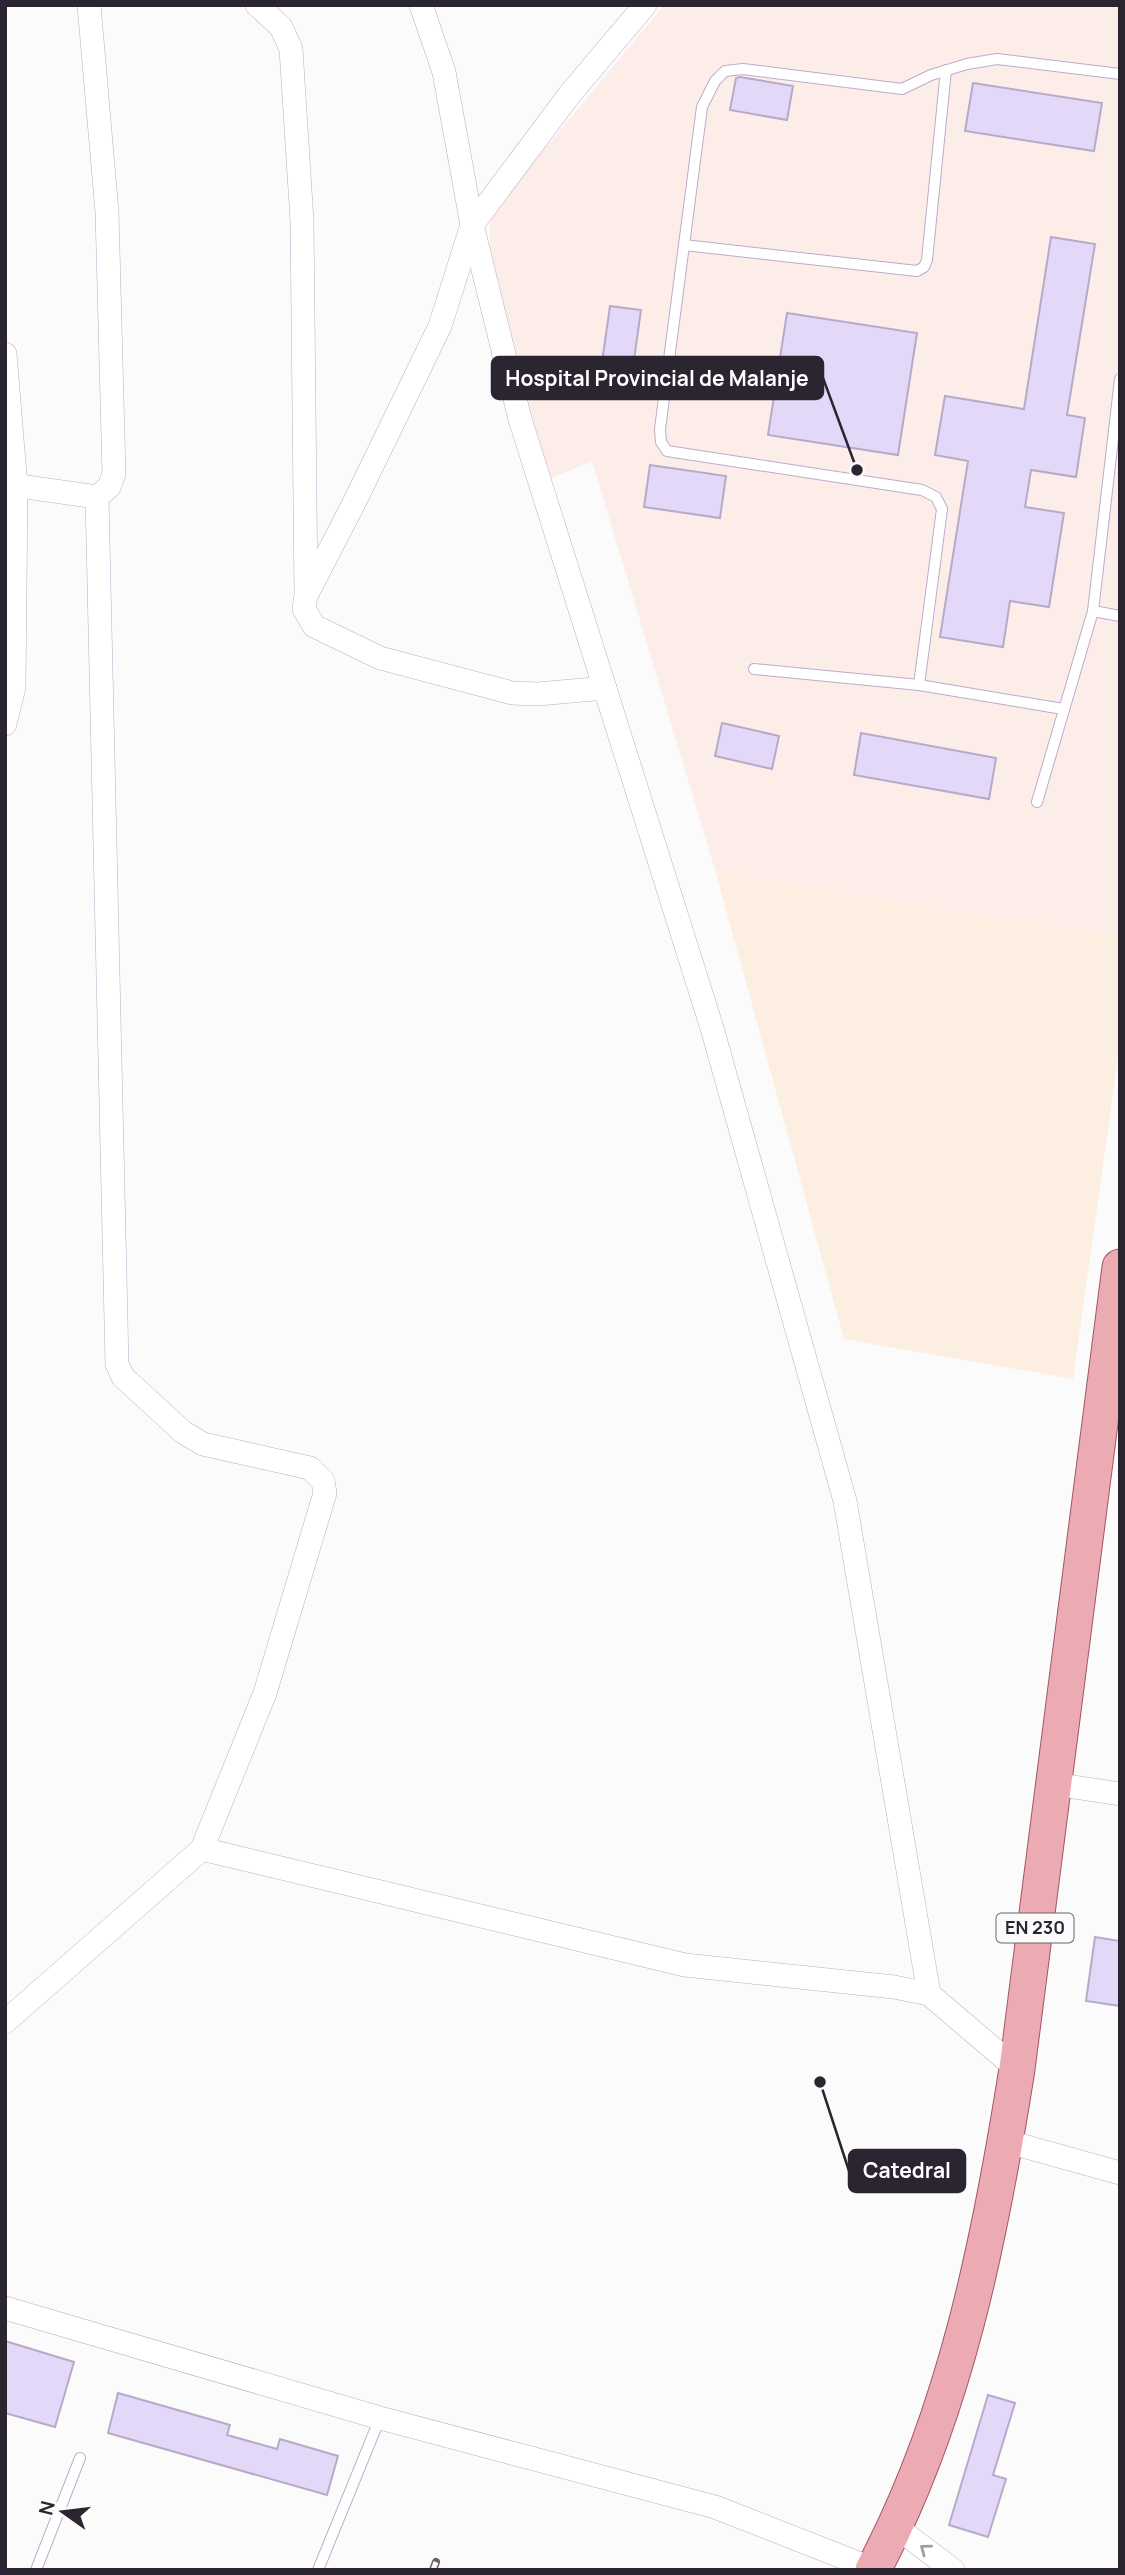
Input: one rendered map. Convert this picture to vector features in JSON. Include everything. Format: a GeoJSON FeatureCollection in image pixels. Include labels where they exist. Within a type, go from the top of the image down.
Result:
{"type":"FeatureCollection","features":[{"type":"Feature","properties":{"kind":"main road","name":"EN 230"},"geometry":{"type":"LineString","coordinates":[[873,2569],[896,2527],[946,2398],[974,2289],[1006,2141],[1120,1267]]}},
{"type":"Feature","properties":{"kind":"street"},"geometry":{"type":"LineString","coordinates":[[10,485],[97,497],[109,487],[114,474],[107,212],[89,5]]}},
{"type":"Feature","properties":{"kind":"street"},"geometry":{"type":"LineString","coordinates":[[257,5],[281,27],[291,49],[302,221],[304,609],[314,626],[380,658],[512,692],[538,694],[605,688]]}},
{"type":"Feature","properties":{"kind":"street"},"geometry":{"type":"LineString","coordinates":[[421,5],[444,72],[472,225],[520,419],[712,1028],[845,1501],[929,1994]]}},
{"type":"Feature","properties":{"kind":"street"},"geometry":{"type":"LineString","coordinates":[[306,595],[440,326],[472,225],[570,94],[645,5]]}},
{"type":"Feature","properties":{"kind":"street"},"geometry":{"type":"LineString","coordinates":[[5,354],[14,687],[5,724]]}},
{"type":"Feature","properties":{"kind":"street"},"geometry":{"type":"LineString","coordinates":[[5,2022],[202,1849],[265,1693],[325,1493],[323,1481],[310,1468],[203,1444],[183,1433],[123,1377],[117,1364],[97,497]]}},
{"type":"Feature","properties":{"kind":"street"},"geometry":{"type":"LineString","coordinates":[[1054,1784],[1120,1794]]}},
{"type":"Feature","properties":{"kind":"street"},"geometry":{"type":"LineString","coordinates":[[202,1849],[685,1965],[894,1987],[929,1994],[1017,2069]]}},
{"type":"Feature","properties":{"kind":"street"},"geometry":{"type":"LineString","coordinates":[[1006,2141],[1120,2173]]}},
{"type":"Feature","properties":{"kind":"street"},"geometry":{"type":"LineString","coordinates":[[5,2308],[380,2418],[715,2507],[873,2569]]}},
{"type":"Feature","properties":{"kind":"street"},"geometry":{"type":"LineString","coordinates":[[896,2527],[953,2570]]}},
{"type":"Feature","properties":{"kind":"lane"},"geometry":{"type":"LineString","coordinates":[[919,685],[942,509],[936,498],[922,490],[667,451],[661,442],[660,429],[702,107],[715,81],[725,71],[743,69],[902,89],[946,70],[997,59],[1120,74]]}},
{"type":"Feature","properties":{"kind":"lane"},"geometry":{"type":"LineString","coordinates":[[684,245],[917,271],[924,267],[927,260],[946,70]]}},
{"type":"Feature","properties":{"kind":"lane"},"geometry":{"type":"LineString","coordinates":[[1037,802],[1093,611],[1120,379]]}},
{"type":"Feature","properties":{"kind":"lane"},"geometry":{"type":"LineString","coordinates":[[1093,611],[1120,616]]}},
{"type":"Feature","properties":{"kind":"lane"},"geometry":{"type":"LineString","coordinates":[[754,669],[919,685],[1063,709]]}},
{"type":"Feature","properties":{"kind":"lane"},"geometry":{"type":"LineString","coordinates":[[318,2570],[380,2418]]}},
{"type":"Feature","properties":{"kind":"lane"},"geometry":{"type":"LineString","coordinates":[[36,2570],[80,2458]]}},
{"type":"Feature","properties":{"kind":"shaded area"},"geometry":{"type":"Polygon","coordinates":[[[664,5],[1120,5],[1120,937],[716,873],[592,461],[547,480],[490,259],[490,215],[664,5]]]}},
{"type":"Feature","properties":{"kind":"shaded area"},"geometry":{"type":"Polygon","coordinates":[[[716,873],[1120,937],[1120,1044],[1073,1379],[844,1339],[716,873]]]}},
{"type":"Feature","properties":{"kind":"building"},"geometry":{"type":"Polygon","coordinates":[[[736,78],[793,86],[787,120],[730,110],[736,78]]]}},
{"type":"Feature","properties":{"kind":"building"},"geometry":{"type":"Polygon","coordinates":[[[973,83],[1102,103],[1094,151],[965,131],[973,83]]]}},
{"type":"Feature","properties":{"kind":"building"},"geometry":{"type":"Polygon","coordinates":[[[1051,237],[1095,244],[1067,415],[1085,418],[1076,477],[1031,470],[1025,507],[1064,513],[1049,607],[1010,601],[1003,647],[940,637],[968,461],[935,455],[945,396],[1024,409],[1051,237]]]}},
{"type":"Feature","properties":{"kind":"building"},"geometry":{"type":"Polygon","coordinates":[[[610,306],[641,310],[632,374],[601,369],[610,306]]]}},
{"type":"Feature","properties":{"kind":"building"},"geometry":{"type":"Polygon","coordinates":[[[787,313],[917,333],[898,455],[768,435],[787,313]]]}},
{"type":"Feature","properties":{"kind":"building"},"geometry":{"type":"Polygon","coordinates":[[[650,465],[726,476],[720,518],[644,507],[650,465]]]}},
{"type":"Feature","properties":{"kind":"building"},"geometry":{"type":"Polygon","coordinates":[[[722,723],[779,736],[772,769],[715,756],[722,723]]]}},
{"type":"Feature","properties":{"kind":"building"},"geometry":{"type":"Polygon","coordinates":[[[861,733],[996,758],[989,799],[854,775],[861,733]]]}},
{"type":"Feature","properties":{"kind":"building"},"geometry":{"type":"Polygon","coordinates":[[[1095,1937],[1120,1941],[1120,2006],[1086,2001],[1095,1937]]]}},
{"type":"Feature","properties":{"kind":"building"},"geometry":{"type":"Polygon","coordinates":[[[5,2341],[74,2362],[55,2427],[5,2413],[5,2341]]]}},
{"type":"Feature","properties":{"kind":"building"},"geometry":{"type":"Polygon","coordinates":[[[118,2393],[230,2425],[227,2435],[277,2449],[280,2439],[338,2456],[327,2495],[108,2433],[118,2393]]]}},
{"type":"Feature","properties":{"kind":"building"},"geometry":{"type":"Polygon","coordinates":[[[988,2395],[1015,2403],[993,2475],[1006,2479],[988,2537],[949,2525],[988,2395]]]}},
{"type":"Feature","properties":{"kind":"railway"},"geometry":{"type":"LineString","coordinates":[[433,2570],[436,2562]]}},
{"type":"Feature","properties":{"kind":"place","name":"Hospital Provincial de Malanje"},"geometry":{"type":"Point","coordinates":[857,470]}},
{"type":"Feature","properties":{"kind":"place","name":"Catedral"},"geometry":{"type":"Point","coordinates":[820,2082]}}]}
